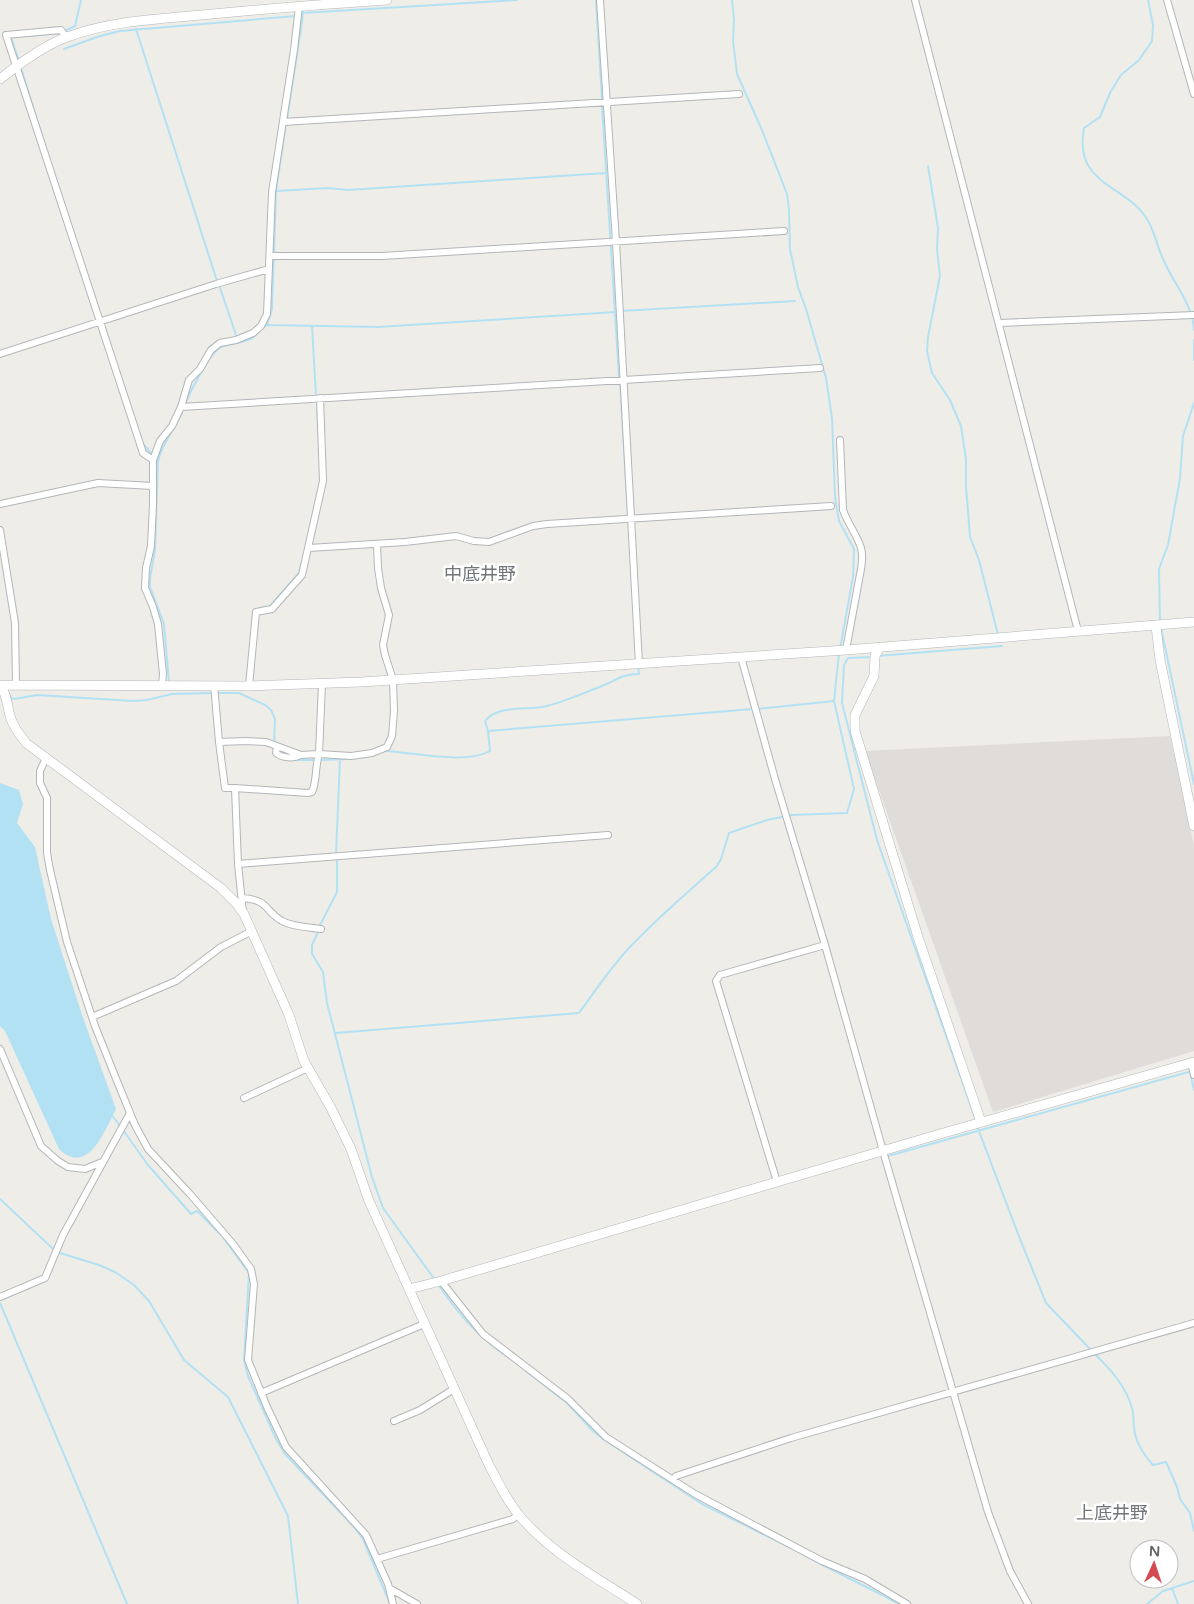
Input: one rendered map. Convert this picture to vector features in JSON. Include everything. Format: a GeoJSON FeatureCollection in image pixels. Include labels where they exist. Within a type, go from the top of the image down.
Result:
{"type":"FeatureCollection","features":[{"type":"Feature","properties":{"kind":"street"},"geometry":{"type":"LineString","coordinates":[[0,79],[47,46],[98,27],[299,6],[387,0]]}},
{"type":"Feature","properties":{"kind":"street"},"geometry":{"type":"LineString","coordinates":[[600,0],[640,664]]}},
{"type":"Feature","properties":{"kind":"street"},"geometry":{"type":"LineString","coordinates":[[915,0],[1000,323],[1078,631]]}},
{"type":"Feature","properties":{"kind":"street"},"geometry":{"type":"LineString","coordinates":[[1167,0],[1194,94]]}},
{"type":"Feature","properties":{"kind":"street"},"geometry":{"type":"LineString","coordinates":[[162,685],[163,674],[158,624],[145,588],[146,568],[151,546],[154,486],[152,460],[160,441],[172,426],[181,406],[189,380],[200,369],[211,350],[216,345],[246,337],[261,326],[267,314],[272,192],[299,6]]}},
{"type":"Feature","properties":{"kind":"street"},"geometry":{"type":"LineString","coordinates":[[66,38],[61,30],[6,35],[15,68],[143,453],[152,460]]}},
{"type":"Feature","properties":{"kind":"street"},"geometry":{"type":"LineString","coordinates":[[283,122],[738,94]]}},
{"type":"Feature","properties":{"kind":"street"},"geometry":{"type":"LineString","coordinates":[[270,256],[382,256],[784,231]]}},
{"type":"Feature","properties":{"kind":"street"},"geometry":{"type":"LineString","coordinates":[[0,354],[269,269]]}},
{"type":"Feature","properties":{"kind":"street"},"geometry":{"type":"LineString","coordinates":[[1000,323],[1194,315]]}},
{"type":"Feature","properties":{"kind":"street"},"geometry":{"type":"LineString","coordinates":[[181,406],[820,368]]}},
{"type":"Feature","properties":{"kind":"street"},"geometry":{"type":"LineString","coordinates":[[249,686],[256,612],[272,609],[302,576],[309,548],[324,481],[320,398]]}},
{"type":"Feature","properties":{"kind":"street"},"geometry":{"type":"LineString","coordinates":[[840,440],[846,520],[862,549],[861,569],[846,650]]}},
{"type":"Feature","properties":{"kind":"street"},"geometry":{"type":"LineString","coordinates":[[0,504],[98,483],[154,486]]}},
{"type":"Feature","properties":{"kind":"street"},"geometry":{"type":"LineString","coordinates":[[309,548],[377,545],[456,536],[474,541],[489,542],[533,526],[547,524],[831,506]]}},
{"type":"Feature","properties":{"kind":"street"},"geometry":{"type":"LineString","coordinates":[[0,530],[15,623],[16,686]]}},
{"type":"Feature","properties":{"kind":"street"},"geometry":{"type":"LineString","coordinates":[[219,742],[266,742],[301,755],[351,756],[372,753],[387,747],[392,736],[394,711],[393,680],[384,655],[383,645],[388,615],[381,588],[377,545]]}},
{"type":"Feature","properties":{"kind":"street"},"geometry":{"type":"LineString","coordinates":[[0,685],[249,686],[393,680],[878,648],[1194,622]]}},
{"type":"Feature","properties":{"kind":"street"},"geometry":{"type":"LineString","coordinates":[[1156,626],[1160,660],[1194,826]]}},
{"type":"Feature","properties":{"kind":"street"},"geometry":{"type":"LineString","coordinates":[[878,648],[875,656],[874,676],[854,715],[855,731],[921,946],[981,1122]]}},
{"type":"Feature","properties":{"kind":"street"},"geometry":{"type":"LineString","coordinates":[[741,657],[988,1512],[1010,1571],[1028,1604]]}},
{"type":"Feature","properties":{"kind":"street"},"geometry":{"type":"LineString","coordinates":[[214,685],[225,788],[308,794],[314,788],[315,764],[319,754],[322,683]]}},
{"type":"Feature","properties":{"kind":"street"},"geometry":{"type":"LineString","coordinates":[[0,685],[5,691],[11,720],[17,732],[26,743],[221,888],[244,914],[289,1014],[304,1061],[331,1108],[351,1149],[370,1201],[424,1324],[489,1465],[504,1493],[518,1514],[548,1544],[637,1604]]}},
{"type":"Feature","properties":{"kind":"street"},"geometry":{"type":"LineString","coordinates":[[46,758],[40,771],[40,783],[47,798],[47,852],[67,942],[92,1017],[130,1113],[148,1149],[233,1244],[251,1269],[254,1284],[248,1360],[261,1393],[286,1447],[366,1535],[389,1588],[393,1604]]}},
{"type":"Feature","properties":{"kind":"street"},"geometry":{"type":"LineString","coordinates":[[234,788],[238,864],[244,914]]}},
{"type":"Feature","properties":{"kind":"street"},"geometry":{"type":"LineString","coordinates":[[238,864],[608,835]]}},
{"type":"Feature","properties":{"kind":"street"},"geometry":{"type":"LineString","coordinates":[[242,898],[258,900],[280,920],[321,929]]}},
{"type":"Feature","properties":{"kind":"street"},"geometry":{"type":"LineString","coordinates":[[92,1017],[176,981],[221,947],[252,931]]}},
{"type":"Feature","properties":{"kind":"street"},"geometry":{"type":"LineString","coordinates":[[777,1182],[716,981],[720,975],[825,945]]}},
{"type":"Feature","properties":{"kind":"street"},"geometry":{"type":"LineString","coordinates":[[0,1049],[41,1146],[68,1167],[85,1169],[102,1162]]}},
{"type":"Feature","properties":{"kind":"street"},"geometry":{"type":"LineString","coordinates":[[409,1289],[981,1122],[1192,1063],[1194,1075]]}},
{"type":"Feature","properties":{"kind":"street"},"geometry":{"type":"LineString","coordinates":[[244,1098],[308,1068]]}},
{"type":"Feature","properties":{"kind":"street"},"geometry":{"type":"LineString","coordinates":[[0,1297],[45,1278],[63,1235],[130,1113]]}},
{"type":"Feature","properties":{"kind":"street"},"geometry":{"type":"LineString","coordinates":[[441,1281],[483,1334],[568,1399],[606,1437],[695,1494],[811,1555],[865,1579],[907,1604]]}},
{"type":"Feature","properties":{"kind":"street"},"geometry":{"type":"LineString","coordinates":[[672,1480],[676,1476],[791,1438],[1194,1323]]}},
{"type":"Feature","properties":{"kind":"street"},"geometry":{"type":"LineString","coordinates":[[261,1393],[424,1324]]}},
{"type":"Feature","properties":{"kind":"street"},"geometry":{"type":"LineString","coordinates":[[394,1421],[420,1410],[454,1389]]}},
{"type":"Feature","properties":{"kind":"street"},"geometry":{"type":"LineString","coordinates":[[377,1559],[513,1519],[518,1514]]}},
{"type":"Feature","properties":{"kind":"street"},"geometry":{"type":"LineString","coordinates":[[389,1588],[416,1604]]}},
{"type":"Feature","properties":{"kind":"shaded area"},"geometry":{"type":"Polygon","coordinates":[[[1170,736],[1194,846],[1194,1051],[993,1112],[865,751],[1170,736]]]}},
{"type":"Feature","properties":{"kind":"water"},"geometry":{"type":"Polygon","coordinates":[[[0,783],[19,790],[23,804],[17,823],[35,847],[51,919],[81,1012],[116,1109],[101,1138],[87,1154],[79,1158],[69,1156],[59,1149],[5,1031],[0,1026],[0,783]]]}},
{"type":"Feature","properties":{"kind":"waterway"},"geometry":{"type":"LineString","coordinates":[[65,31],[75,26],[81,0]]}},
{"type":"Feature","properties":{"kind":"waterway"},"geometry":{"type":"LineString","coordinates":[[302,13],[517,0]]}},
{"type":"Feature","properties":{"kind":"waterway"},"geometry":{"type":"LineString","coordinates":[[596,0],[602,100]]}},
{"type":"Feature","properties":{"kind":"waterway"},"geometry":{"type":"LineString","coordinates":[[732,0],[734,19],[733,41],[737,74],[762,130],[787,194],[790,249],[798,287],[826,378],[832,418],[835,497],[839,521],[854,549],[853,577],[840,649]]}},
{"type":"Feature","properties":{"kind":"waterway"},"geometry":{"type":"LineString","coordinates":[[1148,0],[1153,25],[1152,41],[1139,60],[1121,75],[1110,93],[1100,117],[1084,128],[1083,147],[1086,161],[1093,173],[1138,207],[1147,219],[1168,270],[1187,303],[1194,330]]}},
{"type":"Feature","properties":{"kind":"waterway"},"geometry":{"type":"LineString","coordinates":[[287,119],[303,10]]}},
{"type":"Feature","properties":{"kind":"waterway"},"geometry":{"type":"LineString","coordinates":[[64,49],[120,31],[296,16]]}},
{"type":"Feature","properties":{"kind":"waterway"},"geometry":{"type":"LineString","coordinates":[[136,29],[217,281]]}},
{"type":"Feature","properties":{"kind":"waterway"},"geometry":{"type":"LineString","coordinates":[[28,36],[61,33]]}},
{"type":"Feature","properties":{"kind":"waterway"},"geometry":{"type":"LineString","coordinates":[[11,37],[19,61]]}},
{"type":"Feature","properties":{"kind":"waterway"},"geometry":{"type":"LineString","coordinates":[[21,68],[45,145]]}},
{"type":"Feature","properties":{"kind":"waterway"},"geometry":{"type":"LineString","coordinates":[[602,105],[619,377]]}},
{"type":"Feature","properties":{"kind":"waterway"},"geometry":{"type":"LineString","coordinates":[[263,328],[267,325],[272,309],[276,191],[286,124]]}},
{"type":"Feature","properties":{"kind":"waterway"},"geometry":{"type":"LineString","coordinates":[[928,166],[938,228],[937,249],[940,276],[927,351],[932,373],[950,400],[961,426],[966,459],[970,537],[979,560],[998,635]]}},
{"type":"Feature","properties":{"kind":"waterway"},"geometry":{"type":"LineString","coordinates":[[276,191],[328,188],[348,190],[606,173]]}},
{"type":"Feature","properties":{"kind":"waterway"},"geometry":{"type":"LineString","coordinates":[[219,285],[237,338]]}},
{"type":"Feature","properties":{"kind":"waterway"},"geometry":{"type":"LineString","coordinates":[[621,311],[795,301]]}},
{"type":"Feature","properties":{"kind":"waterway"},"geometry":{"type":"LineString","coordinates":[[267,325],[378,327],[616,312]]}},
{"type":"Feature","properties":{"kind":"waterway"},"geometry":{"type":"LineString","coordinates":[[312,326],[316,396]]}},
{"type":"Feature","properties":{"kind":"waterway"},"geometry":{"type":"LineString","coordinates":[[238,343],[251,339],[256,335]]}},
{"type":"Feature","properties":{"kind":"waterway"},"geometry":{"type":"LineString","coordinates":[[1194,340],[1194,360]]}},
{"type":"Feature","properties":{"kind":"waterway"},"geometry":{"type":"LineString","coordinates":[[185,404],[211,357],[221,347],[233,344]]}},
{"type":"Feature","properties":{"kind":"waterway"},"geometry":{"type":"LineString","coordinates":[[620,382],[628,515]]}},
{"type":"Feature","properties":{"kind":"waterway"},"geometry":{"type":"LineString","coordinates":[[317,401],[318,426]]}},
{"type":"Feature","properties":{"kind":"waterway"},"geometry":{"type":"LineString","coordinates":[[1160,621],[1159,569],[1168,545],[1180,478],[1183,436],[1194,403]]}},
{"type":"Feature","properties":{"kind":"waterway"},"geometry":{"type":"LineString","coordinates":[[169,682],[164,624],[150,587],[150,578],[155,550],[158,461],[162,448],[182,413]]}},
{"type":"Feature","properties":{"kind":"waterway"},"geometry":{"type":"LineString","coordinates":[[143,444],[153,455]]}},
{"type":"Feature","properties":{"kind":"waterway"},"geometry":{"type":"LineString","coordinates":[[261,608],[270,606],[299,573],[302,561]]}},
{"type":"Feature","properties":{"kind":"waterway"},"geometry":{"type":"LineString","coordinates":[[1161,628],[1194,784]]}},
{"type":"Feature","properties":{"kind":"waterway"},"geometry":{"type":"LineString","coordinates":[[877,656],[1002,646]]}},
{"type":"Feature","properties":{"kind":"waterway"},"geometry":{"type":"LineString","coordinates":[[336,1033],[579,1013],[630,947],[662,915],[717,866],[729,833],[767,820],[791,815],[847,813],[854,789],[834,701],[839,653]]}},
{"type":"Feature","properties":{"kind":"waterway"},"geometry":{"type":"LineString","coordinates":[[873,657],[848,658],[844,665],[842,703],[877,840],[976,1121]]}},
{"type":"Feature","properties":{"kind":"waterway"},"geometry":{"type":"LineString","coordinates":[[488,731],[485,721],[497,712],[547,706],[561,702],[624,676],[639,674],[638,666]]}},
{"type":"Feature","properties":{"kind":"waterway"},"geometry":{"type":"LineString","coordinates":[[9,696],[14,699],[37,695],[133,701],[172,694],[212,693]]}},
{"type":"Feature","properties":{"kind":"waterway"},"geometry":{"type":"LineString","coordinates":[[217,693],[239,693],[265,705],[271,710],[275,719],[274,743]]}},
{"type":"Feature","properties":{"kind":"waterway"},"geometry":{"type":"LineString","coordinates":[[758,709],[834,701]]}},
{"type":"Feature","properties":{"kind":"waterway"},"geometry":{"type":"LineString","coordinates":[[384,751],[438,757],[467,757],[490,751],[488,731],[753,709]]}},
{"type":"Feature","properties":{"kind":"waterway"},"geometry":{"type":"LineString","coordinates":[[355,758],[368,757]]}},
{"type":"Feature","properties":{"kind":"waterway"},"geometry":{"type":"LineString","coordinates":[[336,854],[340,759]]}},
{"type":"Feature","properties":{"kind":"waterway"},"geometry":{"type":"LineString","coordinates":[[321,760],[348,759]]}},
{"type":"Feature","properties":{"kind":"waterway"},"geometry":{"type":"LineString","coordinates":[[293,760],[316,760]]}},
{"type":"Feature","properties":{"kind":"waterway"},"geometry":{"type":"LineString","coordinates":[[319,927],[337,892],[337,859]]}},
{"type":"Feature","properties":{"kind":"waterway"},"geometry":{"type":"LineString","coordinates":[[318,932],[312,945],[312,954],[323,972],[327,1003],[372,1177],[383,1208],[435,1280]]}},
{"type":"Feature","properties":{"kind":"waterway"},"geometry":{"type":"LineString","coordinates":[[888,1156],[1192,1071]]}},
{"type":"Feature","properties":{"kind":"waterway"},"geometry":{"type":"LineString","coordinates":[[1190,1072],[1194,1090]]}},
{"type":"Feature","properties":{"kind":"waterway"},"geometry":{"type":"LineString","coordinates":[[111,1114],[120,1126]]}},
{"type":"Feature","properties":{"kind":"waterway"},"geometry":{"type":"LineString","coordinates":[[977,1126],[1046,1303],[1091,1350]]}},
{"type":"Feature","properties":{"kind":"waterway"},"geometry":{"type":"LineString","coordinates":[[123,1130],[148,1165],[191,1214],[197,1211],[222,1236],[249,1273],[244,1360],[248,1376],[276,1439],[285,1454],[363,1539],[390,1604]]}},
{"type":"Feature","properties":{"kind":"waterway"},"geometry":{"type":"LineString","coordinates":[[0,1199],[52,1248],[60,1253],[115,1272],[134,1285],[149,1301],[184,1360],[228,1397],[288,1516],[298,1604]]}},
{"type":"Feature","properties":{"kind":"waterway"},"geometry":{"type":"LineString","coordinates":[[438,1284],[470,1325],[500,1352],[511,1359]]}},
{"type":"Feature","properties":{"kind":"waterway"},"geometry":{"type":"LineString","coordinates":[[0,1303],[127,1604]]}},
{"type":"Feature","properties":{"kind":"waterway"},"geometry":{"type":"LineString","coordinates":[[1094,1353],[1126,1392],[1133,1410],[1136,1438],[1143,1453],[1153,1465],[1166,1462],[1180,1499],[1190,1513],[1194,1531]]}},
{"type":"Feature","properties":{"kind":"waterway"},"geometry":{"type":"LineString","coordinates":[[526,1371],[567,1403],[603,1439],[702,1504],[791,1548]]}},
{"type":"Feature","properties":{"kind":"waterway"},"geometry":{"type":"LineString","coordinates":[[795,1550],[899,1604]]}},
{"type":"Feature","properties":{"kind":"waterway"},"geometry":{"type":"LineString","coordinates":[[1147,1604],[1163,1591],[1194,1581]]}},
{"type":"Feature","properties":{"kind":"waterway"},"geometry":{"type":"LineString","coordinates":[[1172,1589],[1178,1604]]}},
{"type":"Feature","properties":{"kind":"district","name":"中底井野"},"geometry":{"type":"Point","coordinates":[480,574]}},
{"type":"Feature","properties":{"kind":"district","name":"上底井野"},"geometry":{"type":"Point","coordinates":[1112,1513]}}]}
